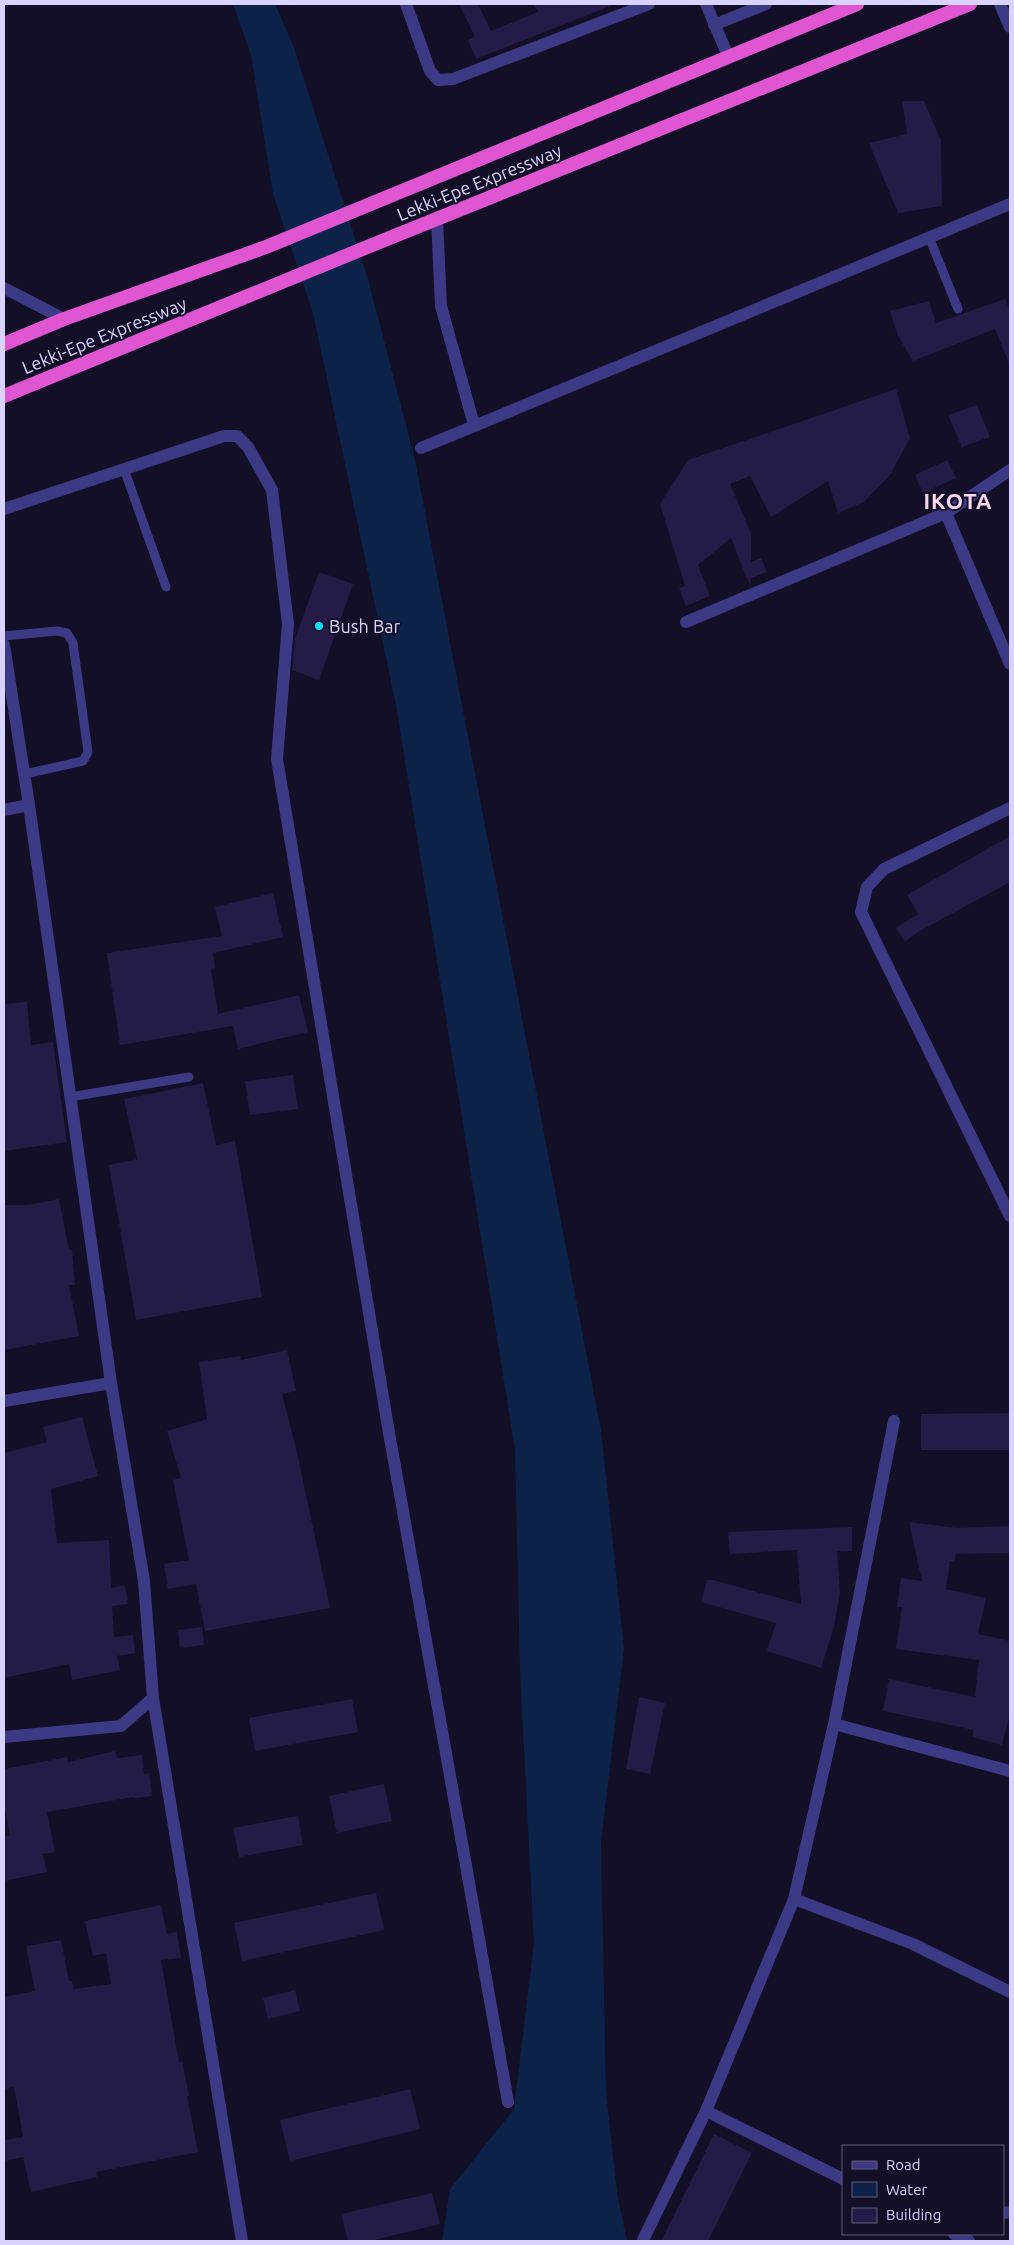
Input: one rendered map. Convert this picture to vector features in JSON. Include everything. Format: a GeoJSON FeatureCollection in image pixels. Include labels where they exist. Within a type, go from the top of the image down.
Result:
{"type":"FeatureCollection","features":[{"type":"Feature","properties":{"kind":"highway","name":"Lekki-Epe Expressway"},"geometry":{"type":"LineString","coordinates":[[4,344],[64,319],[266,246],[857,4]]}},
{"type":"Feature","properties":{"kind":"highway","name":"Lekki-Epe Expressway"},"geometry":{"type":"LineString","coordinates":[[4,396],[436,219],[970,4]]}},
{"type":"Feature","properties":{"kind":"street"},"geometry":{"type":"LineString","coordinates":[[406,4],[430,71],[438,80],[453,78],[649,4]]}},
{"type":"Feature","properties":{"kind":"street"},"geometry":{"type":"LineString","coordinates":[[706,4],[728,56]]}},
{"type":"Feature","properties":{"kind":"street"},"geometry":{"type":"LineString","coordinates":[[714,26],[766,4]]}},
{"type":"Feature","properties":{"kind":"street"},"geometry":{"type":"LineString","coordinates":[[1000,4],[1010,27]]}},
{"type":"Feature","properties":{"kind":"street"},"geometry":{"type":"LineString","coordinates":[[421,448],[1010,204]]}},
{"type":"Feature","properties":{"kind":"street"},"geometry":{"type":"LineString","coordinates":[[436,219],[441,306],[474,426]]}},
{"type":"Feature","properties":{"kind":"street"},"geometry":{"type":"LineString","coordinates":[[4,288],[64,319]]}},
{"type":"Feature","properties":{"kind":"street"},"geometry":{"type":"LineString","coordinates":[[4,509],[224,436],[237,436],[248,447],[272,490],[288,624],[277,759],[388,1427],[508,2102]]}},
{"type":"Feature","properties":{"kind":"street"},"geometry":{"type":"LineString","coordinates":[[686,622],[946,513],[1010,470]]}},
{"type":"Feature","properties":{"kind":"street"},"geometry":{"type":"LineString","coordinates":[[946,513],[1010,664]]}},
{"type":"Feature","properties":{"kind":"street"},"geometry":{"type":"LineString","coordinates":[[4,645],[29,804],[111,1382],[144,1581],[153,1698],[242,2241]]}},
{"type":"Feature","properties":{"kind":"street"},"geometry":{"type":"LineString","coordinates":[[4,810],[29,804]]}},
{"type":"Feature","properties":{"kind":"street"},"geometry":{"type":"LineString","coordinates":[[1010,808],[884,869],[867,887],[861,912],[1010,1216]]}},
{"type":"Feature","properties":{"kind":"street"},"geometry":{"type":"LineString","coordinates":[[4,1401],[111,1382]]}},
{"type":"Feature","properties":{"kind":"street"},"geometry":{"type":"LineString","coordinates":[[643,2240],[706,2111],[794,1899],[834,1724],[894,1421]]}},
{"type":"Feature","properties":{"kind":"street"},"geometry":{"type":"LineString","coordinates":[[4,1737],[121,1726],[153,1698]]}},
{"type":"Feature","properties":{"kind":"street"},"geometry":{"type":"LineString","coordinates":[[834,1724],[1010,1771]]}},
{"type":"Feature","properties":{"kind":"street"},"geometry":{"type":"LineString","coordinates":[[794,1899],[913,1944],[1010,1992]]}},
{"type":"Feature","properties":{"kind":"street"},"geometry":{"type":"LineString","coordinates":[[706,2111],[842,2179]]}},
{"type":"Feature","properties":{"kind":"street"},"geometry":{"type":"LineString","coordinates":[[956,2235],[969,2241]]}},
{"type":"Feature","properties":{"kind":"lane"},"geometry":{"type":"LineString","coordinates":[[929,237],[958,309]]}},
{"type":"Feature","properties":{"kind":"lane"},"geometry":{"type":"LineString","coordinates":[[124,468],[166,587]]}},
{"type":"Feature","properties":{"kind":"lane"},"geometry":{"type":"LineString","coordinates":[[4,636],[57,631],[67,633],[73,643],[75,652],[88,752],[83,761],[24,774]]}},
{"type":"Feature","properties":{"kind":"lane"},"geometry":{"type":"LineString","coordinates":[[70,1097],[190,1078]]}},
{"type":"Feature","properties":{"kind":"water"},"geometry":{"type":"Polygon","coordinates":[[[233,4],[275,4],[293,45],[368,279],[415,460],[601,1430],[624,1649],[601,1842],[606,2091],[617,2193],[627,2241],[442,2241],[450,2189],[514,2109],[534,1943],[520,1672],[515,1450],[396,705],[313,313],[273,194],[251,55],[233,4]]]}},
{"type":"Feature","properties":{"kind":"building"},"geometry":{"type":"Polygon","coordinates":[[[459,4],[478,4],[491,31],[538,12],[534,4],[613,5],[476,59],[468,40],[475,37],[459,4]]]}},
{"type":"Feature","properties":{"kind":"building"},"geometry":{"type":"Polygon","coordinates":[[[902,101],[924,101],[941,141],[942,206],[898,213],[869,143],[907,134],[902,101]]]}},
{"type":"Feature","properties":{"kind":"building"},"geometry":{"type":"Polygon","coordinates":[[[1005,299],[1010,311],[1010,366],[995,329],[913,361],[898,336],[890,311],[929,301],[936,323],[1005,299]]]}},
{"type":"Feature","properties":{"kind":"building"},"geometry":{"type":"Polygon","coordinates":[[[896,389],[910,438],[890,475],[864,502],[838,513],[828,481],[771,517],[750,476],[730,484],[751,533],[751,562],[761,558],[767,572],[751,578],[750,586],[731,538],[698,565],[710,596],[686,606],[679,588],[685,586],[660,504],[688,460],[896,389]]]}},
{"type":"Feature","properties":{"kind":"building"},"geometry":{"type":"Polygon","coordinates":[[[977,405],[990,437],[962,447],[948,415],[977,405]]]}},
{"type":"Feature","properties":{"kind":"building"},"geometry":{"type":"Polygon","coordinates":[[[947,460],[956,478],[923,493],[915,475],[947,460]]]}},
{"type":"Feature","properties":{"kind":"building","name":"Bush Bar"},"geometry":{"type":"Polygon","coordinates":[[[319,572],[353,584],[319,680],[292,670],[295,639],[319,572]]]}},
{"type":"Feature","properties":{"kind":"building"},"geometry":{"type":"Polygon","coordinates":[[[1010,836],[1010,882],[918,932],[905,942],[896,928],[918,914],[907,895],[1010,836]]]}},
{"type":"Feature","properties":{"kind":"building"},"geometry":{"type":"Polygon","coordinates":[[[273,893],[283,937],[213,953],[215,968],[211,969],[218,1014],[299,995],[308,1032],[238,1049],[233,1026],[120,1045],[107,953],[222,936],[215,907],[273,893]]]}},
{"type":"Feature","properties":{"kind":"building"},"geometry":{"type":"Polygon","coordinates":[[[27,1002],[31,1045],[53,1042],[67,1142],[4,1151],[4,1004],[27,1002]]]}},
{"type":"Feature","properties":{"kind":"building"},"geometry":{"type":"Polygon","coordinates":[[[293,1075],[298,1109],[250,1115],[245,1081],[293,1075]]]}},
{"type":"Feature","properties":{"kind":"building"},"geometry":{"type":"Polygon","coordinates":[[[203,1083],[216,1145],[235,1141],[262,1297],[136,1320],[109,1165],[137,1159],[124,1099],[203,1083]]]}},
{"type":"Feature","properties":{"kind":"building"},"geometry":{"type":"Polygon","coordinates":[[[59,1199],[69,1250],[72,1250],[75,1285],[69,1285],[79,1336],[4,1350],[4,1205],[27,1205],[59,1199]]]}},
{"type":"Feature","properties":{"kind":"building"},"geometry":{"type":"Polygon","coordinates":[[[287,1350],[296,1391],[282,1394],[298,1457],[330,1608],[205,1631],[196,1584],[168,1589],[164,1564],[189,1560],[173,1480],[181,1478],[167,1431],[207,1419],[199,1362],[240,1356],[241,1360],[287,1350]]]}},
{"type":"Feature","properties":{"kind":"building"},"geometry":{"type":"Polygon","coordinates":[[[1010,1413],[1010,1450],[921,1450],[921,1414],[1010,1413]]]}},
{"type":"Feature","properties":{"kind":"building"},"geometry":{"type":"Polygon","coordinates":[[[82,1417],[98,1476],[51,1489],[57,1543],[109,1540],[111,1588],[125,1585],[128,1604],[112,1606],[114,1637],[133,1635],[135,1653],[117,1656],[120,1670],[72,1680],[69,1664],[4,1678],[4,1453],[47,1442],[43,1427],[82,1417]]]}},
{"type":"Feature","properties":{"kind":"building"},"geometry":{"type":"Polygon","coordinates":[[[909,1522],[957,1528],[1010,1526],[1010,1553],[956,1554],[955,1562],[950,1561],[946,1589],[986,1598],[978,1634],[1010,1641],[1010,1714],[1002,1745],[972,1737],[974,1730],[883,1711],[889,1679],[975,1697],[979,1660],[896,1649],[902,1607],[897,1607],[901,1578],[922,1581],[909,1522]]]}},
{"type":"Feature","properties":{"kind":"building"},"geometry":{"type":"Polygon","coordinates":[[[852,1527],[852,1551],[837,1551],[840,1592],[834,1627],[821,1668],[767,1651],[776,1623],[701,1602],[707,1580],[713,1580],[801,1604],[797,1550],[730,1554],[728,1532],[852,1527]]]}},
{"type":"Feature","properties":{"kind":"building"},"geometry":{"type":"Polygon","coordinates":[[[202,1627],[204,1645],[180,1648],[178,1630],[202,1627]]]}},
{"type":"Feature","properties":{"kind":"building"},"geometry":{"type":"Polygon","coordinates":[[[639,1697],[665,1703],[650,1774],[626,1769],[639,1697]]]}},
{"type":"Feature","properties":{"kind":"building"},"geometry":{"type":"Polygon","coordinates":[[[352,1699],[358,1732],[255,1751],[249,1718],[352,1699]]]}},
{"type":"Feature","properties":{"kind":"building"},"geometry":{"type":"Polygon","coordinates":[[[115,1751],[117,1758],[142,1755],[144,1774],[149,1773],[152,1796],[133,1797],[47,1812],[55,1852],[43,1854],[47,1872],[4,1881],[4,1837],[10,1835],[4,1806],[4,1769],[67,1757],[68,1762],[115,1751]]]}},
{"type":"Feature","properties":{"kind":"building"},"geometry":{"type":"Polygon","coordinates":[[[384,1784],[392,1821],[337,1833],[329,1796],[384,1784]]]}},
{"type":"Feature","properties":{"kind":"building"},"geometry":{"type":"Polygon","coordinates":[[[298,1816],[303,1845],[239,1857],[233,1828],[298,1816]]]}},
{"type":"Feature","properties":{"kind":"building"},"geometry":{"type":"Polygon","coordinates":[[[376,1893],[384,1930],[242,1961],[234,1923],[376,1893]]]}},
{"type":"Feature","properties":{"kind":"building"},"geometry":{"type":"Polygon","coordinates":[[[161,1905],[167,1934],[177,1932],[181,1958],[161,1960],[179,2062],[182,2061],[189,2096],[187,2096],[198,2152],[96,2172],[97,2177],[31,2192],[23,2157],[4,2161],[4,2140],[23,2137],[14,2087],[4,2089],[4,1997],[35,1991],[26,1946],[61,1940],[69,1981],[72,1981],[73,1989],[111,1984],[106,1953],[93,1956],[85,1921],[161,1905]]]}},
{"type":"Feature","properties":{"kind":"building"},"geometry":{"type":"Polygon","coordinates":[[[295,1990],[300,2011],[268,2019],[263,1998],[295,1990]]]}},
{"type":"Feature","properties":{"kind":"building"},"geometry":{"type":"Polygon","coordinates":[[[410,2089],[420,2129],[290,2161],[280,2120],[410,2089]]]}},
{"type":"Feature","properties":{"kind":"building"},"geometry":{"type":"Polygon","coordinates":[[[714,2134],[752,2153],[708,2241],[661,2241],[714,2134]]]}},
{"type":"Feature","properties":{"kind":"building"},"geometry":{"type":"Polygon","coordinates":[[[432,2193],[440,2224],[370,2241],[348,2241],[341,2214],[432,2193]]]}},
{"type":"Feature","properties":{"kind":"place","name":"Bush Bar"},"geometry":{"type":"Point","coordinates":[319,626]}},
{"type":"Feature","properties":{"kind":"district","name":"IKOTA"},"geometry":{"type":"Point","coordinates":[958,500]}}]}
